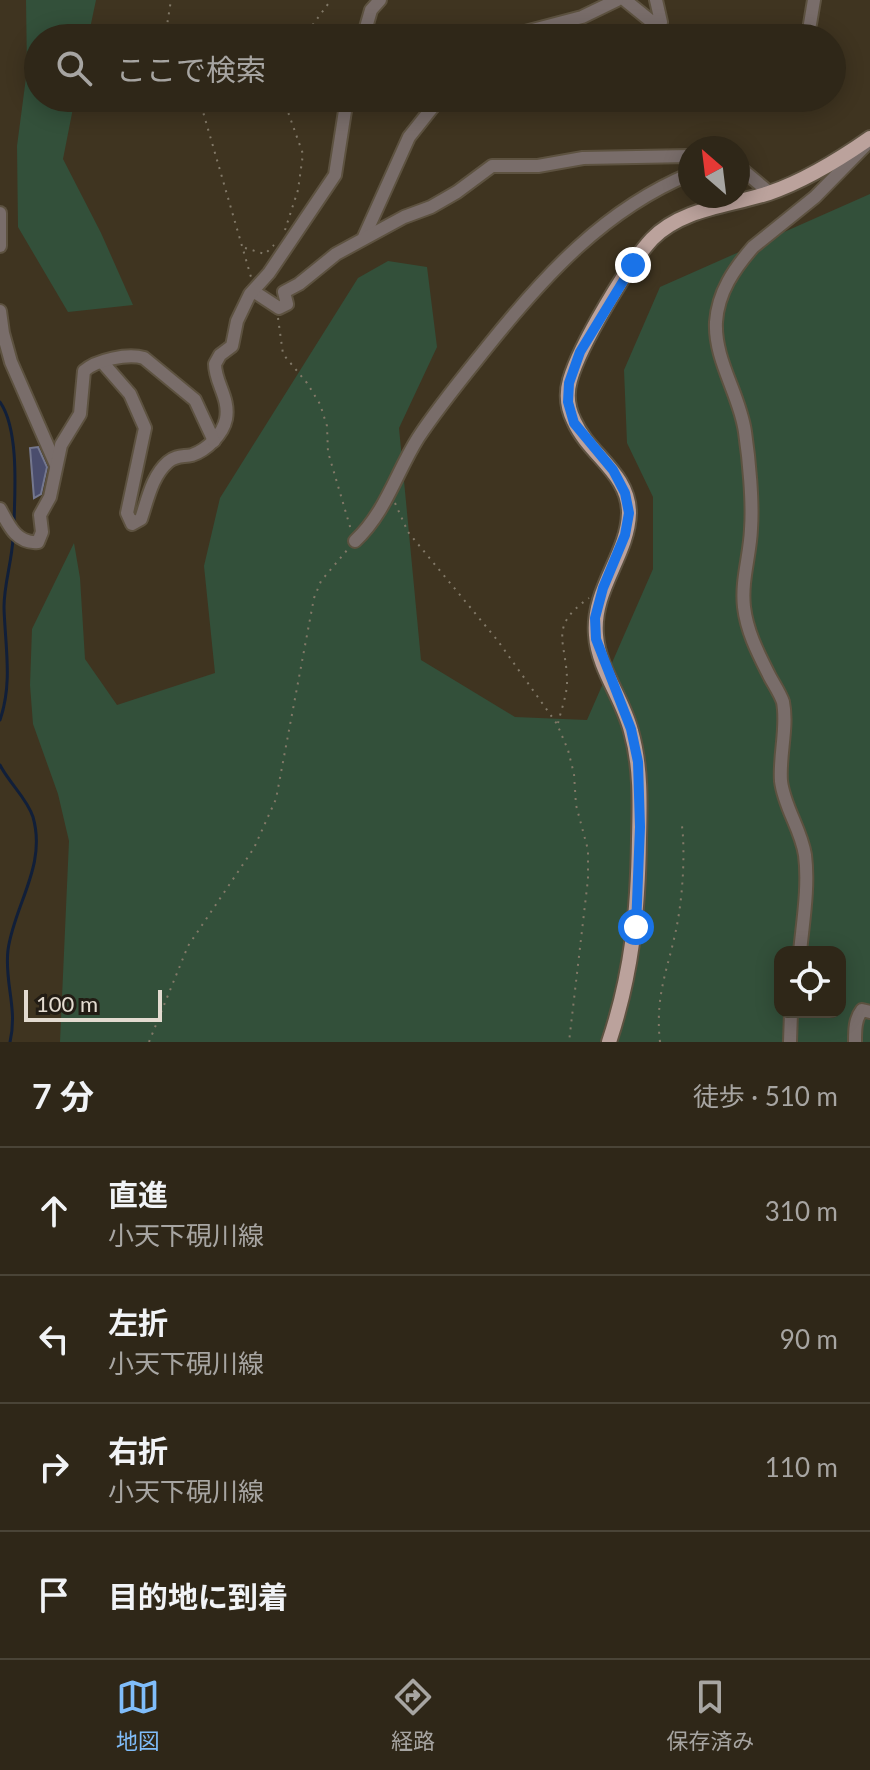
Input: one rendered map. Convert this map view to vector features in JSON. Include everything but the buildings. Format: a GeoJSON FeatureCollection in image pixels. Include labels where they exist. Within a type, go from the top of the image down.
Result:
{"type":"FeatureCollection","features":[{"type":"Feature","properties":{"kind":"main road"},"geometry":{"type":"LineString","coordinates":[[609,1042],[628,978],[636,927],[640,827],[638,762],[631,729],[596,639],[595,618],[603,588],[625,535],[629,513],[625,493],[613,470],[574,423],[568,402],[569,383],[580,352],[653,238],[681,219],[770,193],[870,140]]}},
{"type":"Feature","properties":{"kind":"street"},"geometry":{"type":"LineString","coordinates":[[367,24],[371,10],[380,0]]}},
{"type":"Feature","properties":{"kind":"street"},"geometry":{"type":"LineString","coordinates":[[555,24],[582,17],[617,0]]}},
{"type":"Feature","properties":{"kind":"street"},"geometry":{"type":"LineString","coordinates":[[625,0],[655,24]]}},
{"type":"Feature","properties":{"kind":"street"},"geometry":{"type":"LineString","coordinates":[[656,0],[662,15],[659,24]]}},
{"type":"Feature","properties":{"kind":"street"},"geometry":{"type":"LineString","coordinates":[[810,24],[814,0]]}},
{"type":"Feature","properties":{"kind":"street"},"geometry":{"type":"LineString","coordinates":[[103,363],[130,394],[145,428],[127,513],[132,524],[141,519],[152,484],[169,462],[178,456],[194,455],[214,441],[223,428],[227,408],[215,364],[220,355],[232,346],[237,321],[253,291],[269,273],[335,175],[345,112]]}},
{"type":"Feature","properties":{"kind":"street"},"geometry":{"type":"LineString","coordinates":[[364,237],[409,137],[429,112]]}},
{"type":"Feature","properties":{"kind":"street"},"geometry":{"type":"LineString","coordinates":[[801,946],[805,855],[798,829],[784,798],[781,779],[782,701],[753,644],[744,609],[743,582],[751,526],[748,451],[743,414],[720,354],[716,322],[721,295],[742,260],[753,247],[842,172],[870,140]]}},
{"type":"Feature","properties":{"kind":"street"},"geometry":{"type":"LineString","coordinates":[[253,291],[279,308],[287,304],[284,292],[336,254],[404,217],[431,207],[492,166],[538,166],[583,158],[678,158]]}},
{"type":"Feature","properties":{"kind":"street"},"geometry":{"type":"LineString","coordinates":[[662,187],[678,170]]}},
{"type":"Feature","properties":{"kind":"street"},"geometry":{"type":"LineString","coordinates":[[750,176],[770,193]]}},
{"type":"Feature","properties":{"kind":"street"},"geometry":{"type":"LineString","coordinates":[[355,541],[384,507],[417,440],[454,388],[538,284],[577,246],[662,187],[678,180]]}},
{"type":"Feature","properties":{"kind":"street"},"geometry":{"type":"LineString","coordinates":[[0,213],[0,246]]}},
{"type":"Feature","properties":{"kind":"street"},"geometry":{"type":"LineString","coordinates":[[0,311],[11,362],[56,465]]}},
{"type":"Feature","properties":{"kind":"street"},"geometry":{"type":"LineString","coordinates":[[0,509],[16,535],[28,542],[38,542],[42,532],[40,515],[50,497],[61,445],[80,414],[84,371],[93,365],[133,355],[144,358],[195,400],[214,441]]}},
{"type":"Feature","properties":{"kind":"street"},"geometry":{"type":"LineString","coordinates":[[855,1042],[859,1014],[862,1010],[870,1012]]}},
{"type":"Feature","properties":{"kind":"street"},"geometry":{"type":"LineString","coordinates":[[790,1042],[791,1018]]}},
{"type":"Feature","properties":{"kind":"path"},"geometry":{"type":"LineString","coordinates":[[167,24],[171,0]]}},
{"type":"Feature","properties":{"kind":"path"},"geometry":{"type":"LineString","coordinates":[[313,24],[331,0]]}},
{"type":"Feature","properties":{"kind":"path"},"geometry":{"type":"LineString","coordinates":[[203,112],[244,248],[253,291]]}},
{"type":"Feature","properties":{"kind":"path"},"geometry":{"type":"LineString","coordinates":[[244,248],[265,254],[281,238],[298,190],[303,154],[288,112]]}},
{"type":"Feature","properties":{"kind":"path"},"geometry":{"type":"LineString","coordinates":[[149,1042],[188,946],[254,848],[276,799],[314,598],[321,581],[355,541],[328,452],[327,426],[320,404],[283,354],[279,308]]}},
{"type":"Feature","properties":{"kind":"path"},"geometry":{"type":"LineString","coordinates":[[390,491],[408,532],[498,641],[557,724],[574,774],[576,805],[588,850],[588,879],[569,1042]]}},
{"type":"Feature","properties":{"kind":"path"},"geometry":{"type":"LineString","coordinates":[[557,724],[567,686],[562,633],[566,618],[574,608],[603,588]]}},
{"type":"Feature","properties":{"kind":"path"},"geometry":{"type":"LineString","coordinates":[[660,1042],[657,1014],[679,912],[682,826]]}},
{"type":"Feature","properties":{"kind":"green space"},"geometry":{"type":"Polygon","coordinates":[[[26,0],[96,0],[91,24],[26,24],[26,0]]]}},
{"type":"Feature","properties":{"kind":"green space"},"geometry":{"type":"Polygon","coordinates":[[[24,93],[24,112],[72,112],[63,159],[133,305],[68,312],[18,227],[17,146],[24,93]]]}},
{"type":"Feature","properties":{"kind":"green space"},"geometry":{"type":"Polygon","coordinates":[[[870,194],[870,1042],[60,1042],[69,841],[58,794],[33,724],[30,685],[32,629],[74,543],[80,578],[85,659],[117,705],[215,673],[204,566],[220,498],[358,278],[388,261],[427,267],[437,347],[399,428],[421,660],[515,717],[587,720],[653,569],[653,497],[627,443],[624,370],[660,287],[870,194]]]}},
{"type":"Feature","properties":{"kind":"waterway"},"geometry":{"type":"LineString","coordinates":[[0,402],[13,443],[14,522]]}},
{"type":"Feature","properties":{"kind":"waterway"},"geometry":{"type":"LineString","coordinates":[[0,720],[7,678],[4,598],[13,538]]}},
{"type":"Feature","properties":{"kind":"waterway"},"geometry":{"type":"LineString","coordinates":[[0,765],[30,810],[36,835],[33,869],[8,950],[12,1018],[10,1042]]}},
{"type":"Feature","properties":{"kind":"route"},"geometry":{"type":"LineString","coordinates":[[633,265],[580,352],[569,383],[568,402],[574,423],[613,470],[625,493],[629,513],[625,535],[603,588],[595,618],[596,639],[631,729],[638,762],[640,827],[636,927]]}}]}
